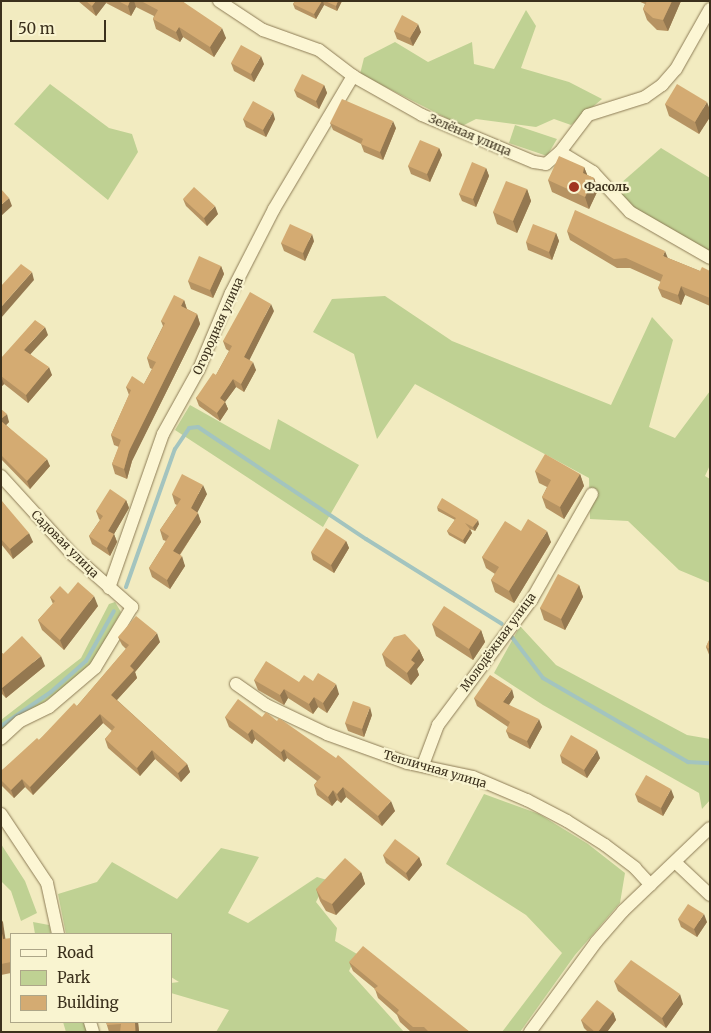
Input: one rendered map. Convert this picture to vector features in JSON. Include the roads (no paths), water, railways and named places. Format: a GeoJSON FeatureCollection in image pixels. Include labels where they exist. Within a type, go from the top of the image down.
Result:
{"type":"FeatureCollection","features":[{"type":"Feature","properties":{"kind":"street","name":"Зелёная улица"},"geometry":{"type":"LineString","coordinates":[[219,1],[263,30],[319,50],[354,76],[422,115],[534,162],[546,164],[560,152]]}},
{"type":"Feature","properties":{"kind":"street"},"geometry":{"type":"LineString","coordinates":[[710,10],[676,69],[662,85],[645,96],[588,115],[560,152],[592,172],[630,212],[710,258]]}},
{"type":"Feature","properties":{"kind":"street","name":"Огородная улица"},"geometry":{"type":"LineString","coordinates":[[109,588],[163,434],[199,369],[231,293],[274,209],[354,76]]}},
{"type":"Feature","properties":{"kind":"street","name":"Садовая улица"},"geometry":{"type":"LineString","coordinates":[[1,476],[73,554],[132,607],[95,668],[49,707],[20,721],[1,739]]}},
{"type":"Feature","properties":{"kind":"street","name":"Молодёжная улица"},"geometry":{"type":"LineString","coordinates":[[423,765],[438,725],[532,599],[592,494]]}},
{"type":"Feature","properties":{"kind":"street","name":"Тепличная улица"},"geometry":{"type":"LineString","coordinates":[[236,684],[266,705],[328,734],[423,765],[472,777],[567,821],[635,868],[651,885]]}},
{"type":"Feature","properties":{"kind":"street"},"geometry":{"type":"LineString","coordinates":[[1,814],[47,883],[58,933]]}},
{"type":"Feature","properties":{"kind":"street"},"geometry":{"type":"LineString","coordinates":[[530,1032],[596,942],[710,828]]}},
{"type":"Feature","properties":{"kind":"street"},"geometry":{"type":"LineString","coordinates":[[675,862],[710,895]]}},
{"type":"Feature","properties":{"kind":"waterway"},"geometry":{"type":"LineString","coordinates":[[126,587],[175,449],[189,428],[198,427],[366,539],[502,624]]}},
{"type":"Feature","properties":{"kind":"waterway"},"geometry":{"type":"LineString","coordinates":[[1,726],[51,692],[86,661],[114,611]]}},
{"type":"Feature","properties":{"kind":"waterway"},"geometry":{"type":"LineString","coordinates":[[511,636],[543,678],[688,762],[710,763]]}},
{"type":"Feature","properties":{"kind":"place","name":"Фасоль"},"geometry":{"type":"Point","coordinates":[574,187]}}]}
